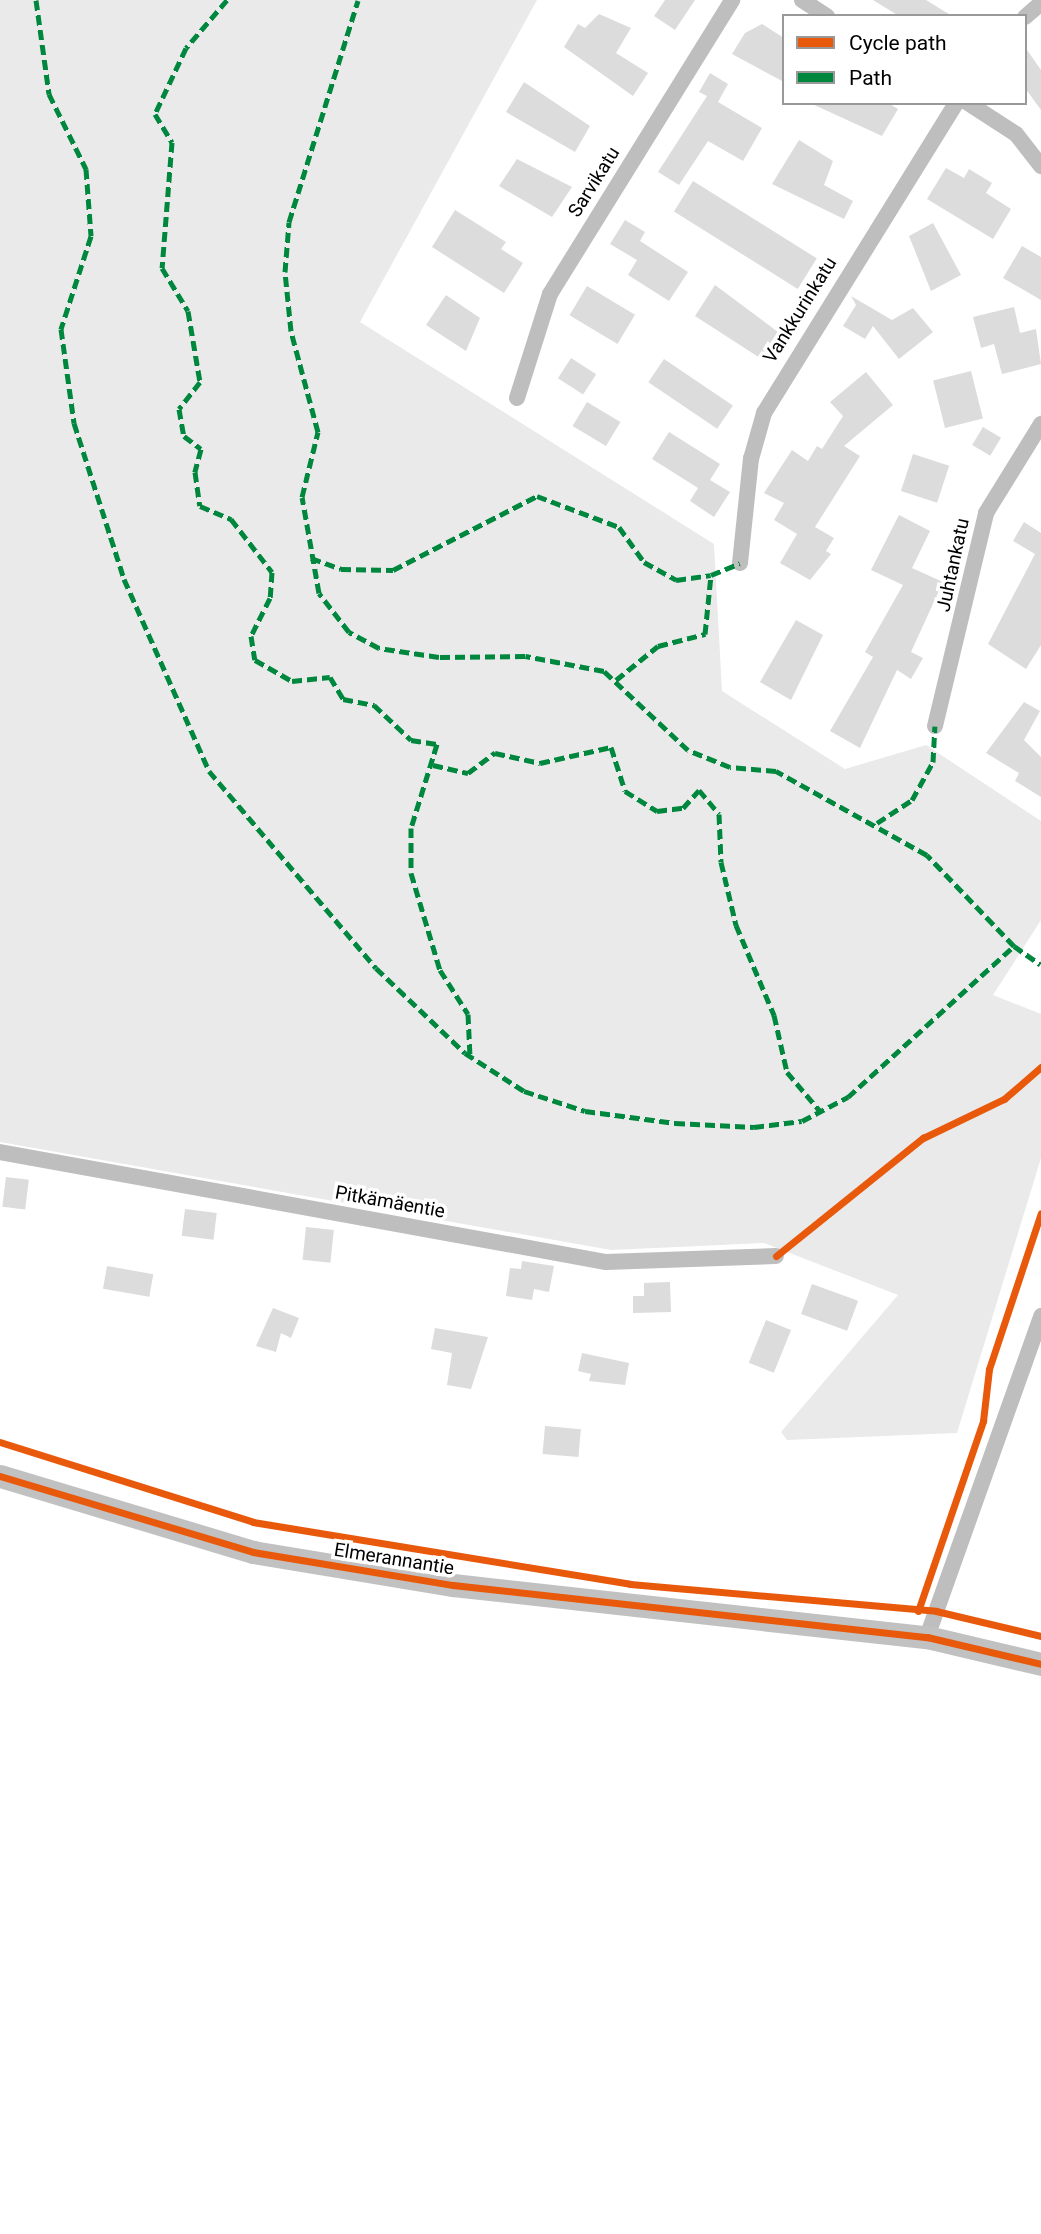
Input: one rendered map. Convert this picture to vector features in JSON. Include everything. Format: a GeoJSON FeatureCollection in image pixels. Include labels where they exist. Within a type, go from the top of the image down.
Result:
{"type":"FeatureCollection","features":[{"type":"Feature","properties":{"kind":"street","name":"Sarvikatu"},"geometry":{"type":"LineString","coordinates":[[517,398],[550,294],[732,0]]}},
{"type":"Feature","properties":{"kind":"street"},"geometry":{"type":"LineString","coordinates":[[802,0],[824,14]]}},
{"type":"Feature","properties":{"kind":"street"},"geometry":{"type":"LineString","coordinates":[[1027,15],[1041,3]]}},
{"type":"Feature","properties":{"kind":"street","name":"Vankkurinkatu"},"geometry":{"type":"LineString","coordinates":[[740,562],[751,459],[764,413],[956,105]]}},
{"type":"Feature","properties":{"kind":"street"},"geometry":{"type":"LineString","coordinates":[[971,105],[1016,135],[1041,166]]}},
{"type":"Feature","properties":{"kind":"street","name":"Juhtankatu"},"geometry":{"type":"LineString","coordinates":[[935,726],[986,513],[1041,424]]}},
{"type":"Feature","properties":{"kind":"street","name":"Pitkämäentie"},"geometry":{"type":"LineString","coordinates":[[0,1152],[606,1262],[776,1256]]}},
{"type":"Feature","properties":{"kind":"street"},"geometry":{"type":"LineString","coordinates":[[927,1637],[1041,1316]]}},
{"type":"Feature","properties":{"kind":"street","name":"Elmerannantie"},"geometry":{"type":"LineString","coordinates":[[0,1476],[253,1552],[453,1585],[927,1637],[1041,1664]]}},
{"type":"Feature","properties":{"kind":"shaded area"},"geometry":{"type":"Polygon","coordinates":[[[0,0],[537,0],[360,322],[714,544],[722,691],[845,769],[926,745],[1041,821],[1041,920],[993,995],[1041,1014],[1041,1158],[957,1433],[787,1440],[781,1432],[898,1295],[764,1243],[611,1250],[0,1142],[0,0]]]}},
{"type":"Feature","properties":{"kind":"building"},"geometry":{"type":"Polygon","coordinates":[[[665,0],[695,0],[675,30],[654,16],[665,0]]]}},
{"type":"Feature","properties":{"kind":"building"},"geometry":{"type":"Polygon","coordinates":[[[873,0],[926,0],[949,14],[896,14],[873,0]]]}},
{"type":"Feature","properties":{"kind":"building"},"geometry":{"type":"Polygon","coordinates":[[[599,14],[631,28],[616,53],[648,73],[633,96],[564,47],[578,24],[585,28],[599,14]]]}},
{"type":"Feature","properties":{"kind":"building"},"geometry":{"type":"Polygon","coordinates":[[[762,24],[782,37],[782,81],[732,54],[745,33],[762,24]]]}},
{"type":"Feature","properties":{"kind":"building"},"geometry":{"type":"Polygon","coordinates":[[[1027,50],[1041,70],[1041,110],[1027,91],[1027,50]]]}},
{"type":"Feature","properties":{"kind":"building"},"geometry":{"type":"Polygon","coordinates":[[[710,73],[728,84],[718,102],[762,128],[743,161],[708,141],[679,185],[658,172],[707,96],[699,92],[710,73]]]}},
{"type":"Feature","properties":{"kind":"building"},"geometry":{"type":"Polygon","coordinates":[[[524,82],[590,126],[575,152],[506,112],[524,82]]]}},
{"type":"Feature","properties":{"kind":"building"},"geometry":{"type":"Polygon","coordinates":[[[814,105],[891,105],[898,109],[882,136],[814,105]]]}},
{"type":"Feature","properties":{"kind":"building"},"geometry":{"type":"Polygon","coordinates":[[[799,140],[833,161],[824,185],[853,201],[844,219],[772,184],[799,140]]]}},
{"type":"Feature","properties":{"kind":"building"},"geometry":{"type":"Polygon","coordinates":[[[517,159],[572,187],[552,217],[499,186],[517,159]]]}},
{"type":"Feature","properties":{"kind":"building"},"geometry":{"type":"Polygon","coordinates":[[[946,168],[964,178],[969,169],[992,183],[986,193],[1011,209],[993,239],[927,199],[946,168]]]}},
{"type":"Feature","properties":{"kind":"building"},"geometry":{"type":"Polygon","coordinates":[[[693,181],[817,258],[798,289],[674,212],[693,181]]]}},
{"type":"Feature","properties":{"kind":"building"},"geometry":{"type":"Polygon","coordinates":[[[455,210],[506,242],[501,249],[523,263],[504,293],[432,247],[455,210]]]}},
{"type":"Feature","properties":{"kind":"building"},"geometry":{"type":"Polygon","coordinates":[[[625,220],[645,232],[640,241],[688,272],[669,301],[628,275],[637,260],[610,244],[625,220]]]}},
{"type":"Feature","properties":{"kind":"building"},"geometry":{"type":"Polygon","coordinates":[[[933,223],[961,275],[931,291],[909,236],[933,223]]]}},
{"type":"Feature","properties":{"kind":"building"},"geometry":{"type":"Polygon","coordinates":[[[1022,246],[1041,257],[1041,300],[1003,278],[1022,246]]]}},
{"type":"Feature","properties":{"kind":"building"},"geometry":{"type":"Polygon","coordinates":[[[715,285],[778,332],[760,358],[695,316],[715,285]]]}},
{"type":"Feature","properties":{"kind":"building"},"geometry":{"type":"Polygon","coordinates":[[[587,286],[635,315],[617,344],[569,315],[587,286]]]}},
{"type":"Feature","properties":{"kind":"building"},"geometry":{"type":"Polygon","coordinates":[[[446,295],[480,318],[466,351],[426,325],[446,295]]]}},
{"type":"Feature","properties":{"kind":"building"},"geometry":{"type":"Polygon","coordinates":[[[851,296],[892,320],[913,308],[933,332],[899,359],[873,326],[865,339],[843,326],[856,305],[851,296]]]}},
{"type":"Feature","properties":{"kind":"building"},"geometry":{"type":"Polygon","coordinates":[[[1014,307],[1020,333],[1036,329],[1041,364],[1002,374],[994,344],[981,348],[973,317],[1014,307]]]}},
{"type":"Feature","properties":{"kind":"building"},"geometry":{"type":"Polygon","coordinates":[[[571,358],[596,374],[583,394],[558,378],[571,358]]]}},
{"type":"Feature","properties":{"kind":"building"},"geometry":{"type":"Polygon","coordinates":[[[664,359],[733,405],[717,429],[648,382],[664,359]]]}},
{"type":"Feature","properties":{"kind":"building"},"geometry":{"type":"Polygon","coordinates":[[[971,371],[983,419],[945,428],[933,380],[971,371]]]}},
{"type":"Feature","properties":{"kind":"building"},"geometry":{"type":"Polygon","coordinates":[[[866,372],[893,405],[844,446],[860,456],[815,527],[834,538],[826,551],[831,554],[810,580],[780,563],[797,534],[774,520],[784,503],[764,493],[792,450],[808,461],[817,446],[822,449],[843,416],[830,402],[866,372]]]}},
{"type":"Feature","properties":{"kind":"building"},"geometry":{"type":"Polygon","coordinates":[[[587,402],[620,422],[606,446],[573,426],[587,402]]]}},
{"type":"Feature","properties":{"kind":"building"},"geometry":{"type":"Polygon","coordinates":[[[983,427],[1001,438],[990,456],[972,445],[983,427]]]}},
{"type":"Feature","properties":{"kind":"building"},"geometry":{"type":"Polygon","coordinates":[[[669,432],[720,464],[710,480],[730,492],[714,517],[690,501],[698,488],[652,459],[669,432]]]}},
{"type":"Feature","properties":{"kind":"building"},"geometry":{"type":"Polygon","coordinates":[[[913,454],[949,466],[937,503],[901,491],[913,454]]]}},
{"type":"Feature","properties":{"kind":"building"},"geometry":{"type":"Polygon","coordinates":[[[899,515],[930,531],[912,568],[943,582],[911,652],[923,658],[911,679],[897,670],[860,748],[830,731],[873,657],[865,652],[903,585],[871,570],[899,515]]]}},
{"type":"Feature","properties":{"kind":"building"},"geometry":{"type":"Polygon","coordinates":[[[1024,522],[1041,533],[1041,645],[1026,669],[988,644],[1035,554],[1013,541],[1024,522]]]}},
{"type":"Feature","properties":{"kind":"building"},"geometry":{"type":"Polygon","coordinates":[[[796,620],[823,635],[791,700],[760,682],[796,620]]]}},
{"type":"Feature","properties":{"kind":"building"},"geometry":{"type":"Polygon","coordinates":[[[1024,702],[1040,711],[1024,740],[1041,757],[1041,797],[1015,781],[1019,773],[986,753],[1024,702]]]}},
{"type":"Feature","properties":{"kind":"building"},"geometry":{"type":"Polygon","coordinates":[[[6,1177],[29,1180],[25,1210],[2,1207],[6,1177]]]}},
{"type":"Feature","properties":{"kind":"building"},"geometry":{"type":"Polygon","coordinates":[[[185,1209],[217,1213],[213,1240],[182,1236],[185,1209]]]}},
{"type":"Feature","properties":{"kind":"building"},"geometry":{"type":"Polygon","coordinates":[[[306,1227],[334,1230],[330,1263],[303,1260],[306,1227]]]}},
{"type":"Feature","properties":{"kind":"building"},"geometry":{"type":"Polygon","coordinates":[[[522,1261],[554,1266],[549,1292],[534,1289],[532,1300],[506,1296],[510,1268],[521,1269],[522,1261]]]}},
{"type":"Feature","properties":{"kind":"building"},"geometry":{"type":"Polygon","coordinates":[[[107,1266],[153,1274],[149,1297],[103,1289],[107,1266]]]}},
{"type":"Feature","properties":{"kind":"building"},"geometry":{"type":"Polygon","coordinates":[[[670,1282],[671,1312],[633,1313],[633,1296],[644,1296],[644,1283],[670,1282]]]}},
{"type":"Feature","properties":{"kind":"building"},"geometry":{"type":"Polygon","coordinates":[[[812,1284],[858,1301],[847,1331],[801,1314],[812,1284]]]}},
{"type":"Feature","properties":{"kind":"building"},"geometry":{"type":"Polygon","coordinates":[[[273,1308],[299,1318],[291,1338],[281,1333],[276,1352],[256,1346],[273,1308]]]}},
{"type":"Feature","properties":{"kind":"building"},"geometry":{"type":"Polygon","coordinates":[[[766,1320],[791,1330],[774,1373],[749,1363],[766,1320]]]}},
{"type":"Feature","properties":{"kind":"building"},"geometry":{"type":"Polygon","coordinates":[[[435,1328],[488,1337],[471,1389],[447,1385],[452,1353],[431,1349],[435,1328]]]}},
{"type":"Feature","properties":{"kind":"building"},"geometry":{"type":"Polygon","coordinates":[[[582,1353],[629,1363],[625,1385],[589,1381],[591,1374],[578,1371],[582,1353]]]}},
{"type":"Feature","properties":{"kind":"building"},"geometry":{"type":"Polygon","coordinates":[[[545,1426],[581,1429],[578,1457],[543,1454],[545,1426]]]}},
{"type":"Feature","properties":{"kind":"marked path"},"geometry":{"type":"LineString","coordinates":[[36,0],[49,94],[86,169],[91,236],[61,329],[74,423],[124,579],[209,771],[376,968],[465,1053],[524,1091],[585,1111],[675,1123],[754,1127],[802,1121],[848,1097],[1014,946],[927,855],[776,771],[730,767],[688,750],[604,671],[525,656],[439,657],[379,648],[349,632],[319,593],[302,497],[318,432],[291,331],[285,272],[289,222],[358,0]]}},
{"type":"Feature","properties":{"kind":"marked path"},"geometry":{"type":"LineString","coordinates":[[227,0],[186,48],[155,114],[172,142],[162,268],[188,311],[200,382],[179,409],[184,436],[201,449],[195,472],[200,506],[231,519],[272,572],[270,598],[251,636],[255,660],[292,681],[330,677],[343,699],[374,705],[411,740],[437,744],[411,828],[411,873],[440,970],[468,1014],[470,1057]]}},
{"type":"Feature","properties":{"kind":"marked path"},"geometry":{"type":"LineString","coordinates":[[311,558],[341,569],[393,570],[537,496],[619,527],[644,562],[676,580],[711,575]]}},
{"type":"Feature","properties":{"kind":"marked path"},"geometry":{"type":"LineString","coordinates":[[616,680],[658,646],[705,634],[711,575],[740,563]]}},
{"type":"Feature","properties":{"kind":"marked path"},"geometry":{"type":"LineString","coordinates":[[877,823],[912,800],[933,762],[935,726]]}},
{"type":"Feature","properties":{"kind":"marked path"},"geometry":{"type":"LineString","coordinates":[[433,765],[468,773],[495,753],[540,763],[611,747],[625,791],[657,811],[683,808],[699,790],[719,814],[721,862],[736,925],[774,1015],[787,1072],[820,1111]]}},
{"type":"Feature","properties":{"kind":"marked path"},"geometry":{"type":"LineString","coordinates":[[1014,946],[1040,964]]}},
{"type":"Feature","properties":{"kind":"cycle path"},"geometry":{"type":"LineString","coordinates":[[776,1256],[923,1138],[1004,1099],[1041,1067]]}},
{"type":"Feature","properties":{"kind":"cycle path"},"geometry":{"type":"LineString","coordinates":[[918,1611],[983,1421],[989,1369],[1041,1213]]}},
{"type":"Feature","properties":{"kind":"cycle path"},"geometry":{"type":"LineString","coordinates":[[0,1442],[253,1522],[630,1584],[936,1611],[1041,1636]]}},
{"type":"Feature","properties":{"kind":"cycle path"},"geometry":{"type":"LineString","coordinates":[[0,1476],[253,1552],[453,1585],[927,1637],[1041,1664]]}}]}
